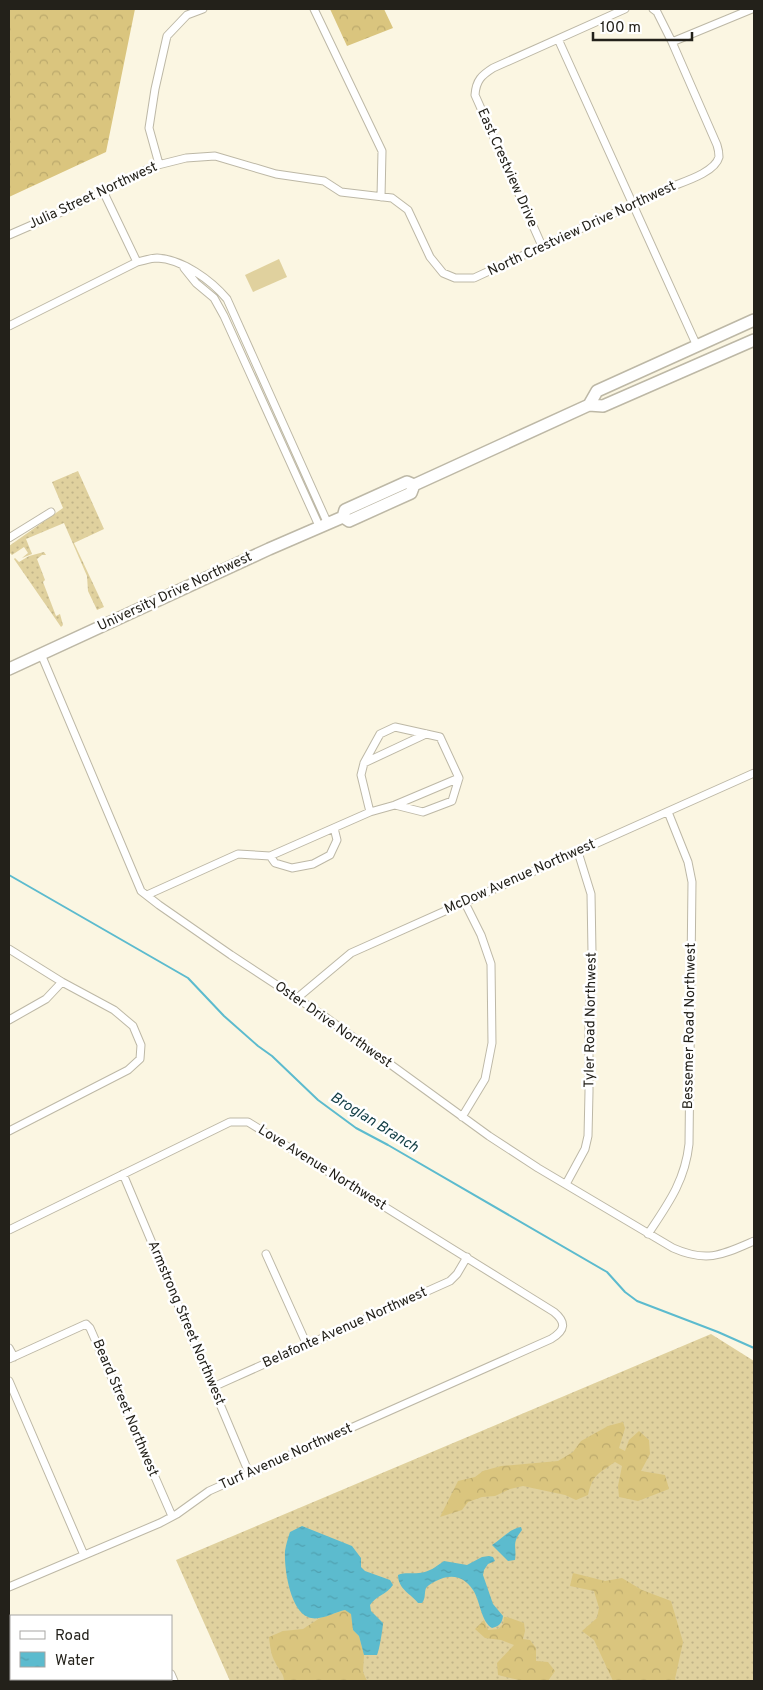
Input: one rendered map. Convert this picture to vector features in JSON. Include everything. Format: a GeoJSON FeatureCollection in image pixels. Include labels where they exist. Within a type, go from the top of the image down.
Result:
{"type":"FeatureCollection","features":[{"type":"Feature","properties":{"kind":"highway","name":"University Drive Northwest"},"geometry":{"type":"LineString","coordinates":[[9,669],[342,517],[349,521],[394,501],[411,493],[414,485],[589,404],[598,391],[754,320]]}},
{"type":"Feature","properties":{"kind":"highway","name":"University Drive Northwest"},"geometry":{"type":"LineString","coordinates":[[589,404],[603,406],[754,340]]}},
{"type":"Feature","properties":{"kind":"street"},"geometry":{"type":"LineString","coordinates":[[160,164],[150,128],[155,90],[167,36],[186,15],[203,9]]}},
{"type":"Feature","properties":{"kind":"street"},"geometry":{"type":"LineString","coordinates":[[314,9],[382,151],[381,197]]}},
{"type":"Feature","properties":{"kind":"street"},"geometry":{"type":"LineString","coordinates":[[625,9],[558,39],[697,346]]}},
{"type":"Feature","properties":{"kind":"street","name":"North Crestview Drive Northwest"},"geometry":{"type":"LineString","coordinates":[[381,197],[392,198],[408,210],[430,257],[444,273],[456,278],[474,278],[702,174],[714,164],[719,156],[717,145],[672,42],[657,12],[653,9]]}},
{"type":"Feature","properties":{"kind":"street"},"geometry":{"type":"LineString","coordinates":[[672,42],[752,9]]}},
{"type":"Feature","properties":{"kind":"street","name":"East Crestview Drive"},"geometry":{"type":"LineString","coordinates":[[542,246],[478,104],[475,90],[481,76],[493,68],[558,39]]}},
{"type":"Feature","properties":{"kind":"street","name":"Julia Street Northwest"},"geometry":{"type":"LineString","coordinates":[[9,235],[160,164],[186,158],[215,156],[276,174],[324,181],[341,192],[381,197]]}},
{"type":"Feature","properties":{"kind":"street"},"geometry":{"type":"LineString","coordinates":[[103,191],[137,262]]}},
{"type":"Feature","properties":{"kind":"street"},"geometry":{"type":"LineString","coordinates":[[9,326],[137,262],[155,258],[169,260],[195,272],[216,286],[227,299],[324,526]]}},
{"type":"Feature","properties":{"kind":"street"},"geometry":{"type":"LineString","coordinates":[[183,266],[196,283],[214,298],[224,316],[324,526]]}},
{"type":"Feature","properties":{"kind":"street"},"geometry":{"type":"LineString","coordinates":[[9,538],[51,512]]}},
{"type":"Feature","properties":{"kind":"street","name":"Oster Drive Northwest"},"geometry":{"type":"LineString","coordinates":[[41,654],[141,891],[147,896],[296,999],[324,1016],[488,1136],[648,1234],[673,1248],[702,1257],[730,1252],[754,1242]]}},
{"type":"Feature","properties":{"kind":"street"},"geometry":{"type":"LineString","coordinates":[[370,812],[360,775],[364,763],[380,734],[395,727],[440,737],[460,778],[452,801],[423,812],[395,805]]}},
{"type":"Feature","properties":{"kind":"street"},"geometry":{"type":"LineString","coordinates":[[364,763],[426,734]]}},
{"type":"Feature","properties":{"kind":"street","name":"McDow Avenue Northwest"},"geometry":{"type":"LineString","coordinates":[[296,999],[351,953],[754,773]]}},
{"type":"Feature","properties":{"kind":"street"},"geometry":{"type":"LineString","coordinates":[[147,896],[238,854],[270,856],[370,812],[395,805],[460,778]]}},
{"type":"Feature","properties":{"kind":"street","name":"Bessemer Road Northwest"},"geometry":{"type":"LineString","coordinates":[[648,1234],[666,1208],[681,1178],[687,1162],[689,1144],[692,882],[688,862],[668,812]]}},
{"type":"Feature","properties":{"kind":"street"},"geometry":{"type":"LineString","coordinates":[[270,856],[275,863],[292,868],[313,864],[330,855],[337,840],[334,828]]}},
{"type":"Feature","properties":{"kind":"street","name":"Tyler Road Northwest"},"geometry":{"type":"LineString","coordinates":[[566,1184],[585,1148],[588,1136],[589,1109],[589,1015],[592,952],[591,894],[578,852]]}},
{"type":"Feature","properties":{"kind":"street"},"geometry":{"type":"LineString","coordinates":[[462,1117],[485,1079],[492,1043],[491,964],[481,935],[464,901]]}},
{"type":"Feature","properties":{"kind":"street"},"geometry":{"type":"LineString","coordinates":[[9,949],[62,982],[114,1010],[133,1026],[141,1045],[140,1059],[128,1070],[9,1131]]}},
{"type":"Feature","properties":{"kind":"street"},"geometry":{"type":"LineString","coordinates":[[9,1020],[46,998],[62,982]]}},
{"type":"Feature","properties":{"kind":"street","name":"Love Avenue Northwest"},"geometry":{"type":"LineString","coordinates":[[9,1230],[230,1122],[248,1122],[554,1312],[561,1318],[562,1327]]}},
{"type":"Feature","properties":{"kind":"street","name":"Armstrong Street Northwest"},"geometry":{"type":"LineString","coordinates":[[123,1174],[249,1473]]}},
{"type":"Feature","properties":{"kind":"street"},"geometry":{"type":"LineString","coordinates":[[266,1254],[307,1345]]}},
{"type":"Feature","properties":{"kind":"street","name":"Belafonte Avenue Northwest"},"geometry":{"type":"LineString","coordinates":[[213,1387],[450,1281],[457,1274],[467,1257]]}},
{"type":"Feature","properties":{"kind":"street","name":"Beard Street Northwest"},"geometry":{"type":"LineString","coordinates":[[12,1358],[86,1324],[90,1328],[172,1516]]}},
{"type":"Feature","properties":{"kind":"street","name":"Turf Avenue Northwest"},"geometry":{"type":"LineString","coordinates":[[9,1587],[172,1516],[209,1491],[551,1339],[559,1335],[562,1327]]}},
{"type":"Feature","properties":{"kind":"street"},"geometry":{"type":"LineString","coordinates":[[9,1348],[12,1358]]}},
{"type":"Feature","properties":{"kind":"street"},"geometry":{"type":"LineString","coordinates":[[9,1381],[84,1555]]}},
{"type":"Feature","properties":{"kind":"shaded area"},"geometry":{"type":"Polygon","coordinates":[[[279,259],[287,277],[253,292],[245,275],[279,259]]]}},
{"type":"Feature","properties":{"kind":"shaded area"},"geometry":{"type":"Polygon","coordinates":[[[78,471],[104,529],[74,543],[104,607],[97,610],[88,591],[87,576],[64,523],[26,539],[32,554],[22,558],[28,553],[24,547],[12,555],[9,552],[9,546],[63,508],[52,482],[78,471]]]}},
{"type":"Feature","properties":{"kind":"shaded area"},"geometry":{"type":"Polygon","coordinates":[[[44,552],[46,555],[42,555],[37,559],[45,580],[43,582],[56,616],[60,614],[63,625],[61,627],[14,559],[19,562],[29,556],[44,552]]]}},
{"type":"Feature","properties":{"kind":"shaded area"},"geometry":{"type":"Polygon","coordinates":[[[711,1334],[754,1361],[754,1681],[230,1681],[176,1560],[711,1334]]]}},
{"type":"Feature","properties":{"kind":"green space"},"geometry":{"type":"Polygon","coordinates":[[[9,9],[135,9],[106,152],[9,197],[9,9]]]}},
{"type":"Feature","properties":{"kind":"green space"},"geometry":{"type":"Polygon","coordinates":[[[330,9],[384,9],[393,28],[347,46],[330,9]]]}},
{"type":"Feature","properties":{"kind":"green space"},"geometry":{"type":"Polygon","coordinates":[[[623,1422],[625,1428],[619,1448],[625,1451],[629,1440],[639,1431],[649,1440],[650,1454],[641,1471],[665,1475],[669,1489],[638,1501],[619,1497],[618,1486],[622,1466],[615,1462],[594,1478],[588,1495],[576,1500],[565,1495],[523,1486],[510,1489],[495,1496],[482,1497],[468,1502],[462,1510],[440,1517],[458,1481],[475,1477],[483,1471],[501,1466],[558,1461],[573,1452],[581,1441],[608,1426],[623,1422]]]}},
{"type":"Feature","properties":{"kind":"green space"},"geometry":{"type":"Polygon","coordinates":[[[573,1573],[605,1581],[622,1578],[642,1590],[671,1601],[683,1642],[675,1679],[677,1681],[613,1681],[594,1640],[582,1631],[597,1618],[599,1608],[594,1591],[570,1586],[573,1573]]]}},
{"type":"Feature","properties":{"kind":"green space"},"geometry":{"type":"Polygon","coordinates":[[[345,1610],[351,1613],[353,1630],[359,1636],[364,1655],[363,1672],[367,1681],[284,1681],[273,1656],[269,1637],[283,1631],[303,1629],[320,1618],[345,1610]]]}},
{"type":"Feature","properties":{"kind":"green space"},"geometry":{"type":"Polygon","coordinates":[[[504,1617],[524,1623],[523,1639],[530,1640],[536,1648],[536,1661],[548,1662],[555,1671],[548,1681],[523,1681],[498,1675],[497,1663],[514,1645],[501,1640],[485,1638],[475,1629],[484,1620],[488,1630],[498,1629],[503,1624],[504,1617]]]}},
{"type":"Feature","properties":{"kind":"water"},"geometry":{"type":"Polygon","coordinates":[[[302,1526],[352,1546],[361,1558],[361,1567],[365,1571],[390,1580],[393,1585],[370,1605],[371,1611],[383,1623],[377,1655],[364,1655],[359,1636],[353,1630],[351,1614],[345,1610],[322,1618],[312,1618],[302,1613],[297,1606],[289,1588],[285,1551],[290,1532],[302,1526]]]}},
{"type":"Feature","properties":{"kind":"water"},"geometry":{"type":"Polygon","coordinates":[[[521,1527],[522,1530],[515,1542],[515,1560],[508,1561],[492,1545],[509,1532],[521,1527]]]}},
{"type":"Feature","properties":{"kind":"water"},"geometry":{"type":"Polygon","coordinates":[[[482,1557],[493,1557],[495,1561],[488,1564],[483,1575],[493,1604],[503,1616],[500,1624],[492,1628],[485,1621],[473,1590],[461,1579],[446,1577],[430,1584],[426,1588],[422,1603],[418,1603],[400,1584],[398,1575],[426,1572],[444,1561],[467,1565],[482,1557]]]}},
{"type":"Feature","properties":{"kind":"waterway","name":"Broglan Branch"},"geometry":{"type":"LineString","coordinates":[[9,875],[188,978],[224,1016],[272,1056],[318,1100],[356,1128],[607,1272],[625,1292],[637,1301],[754,1348]]}}]}
